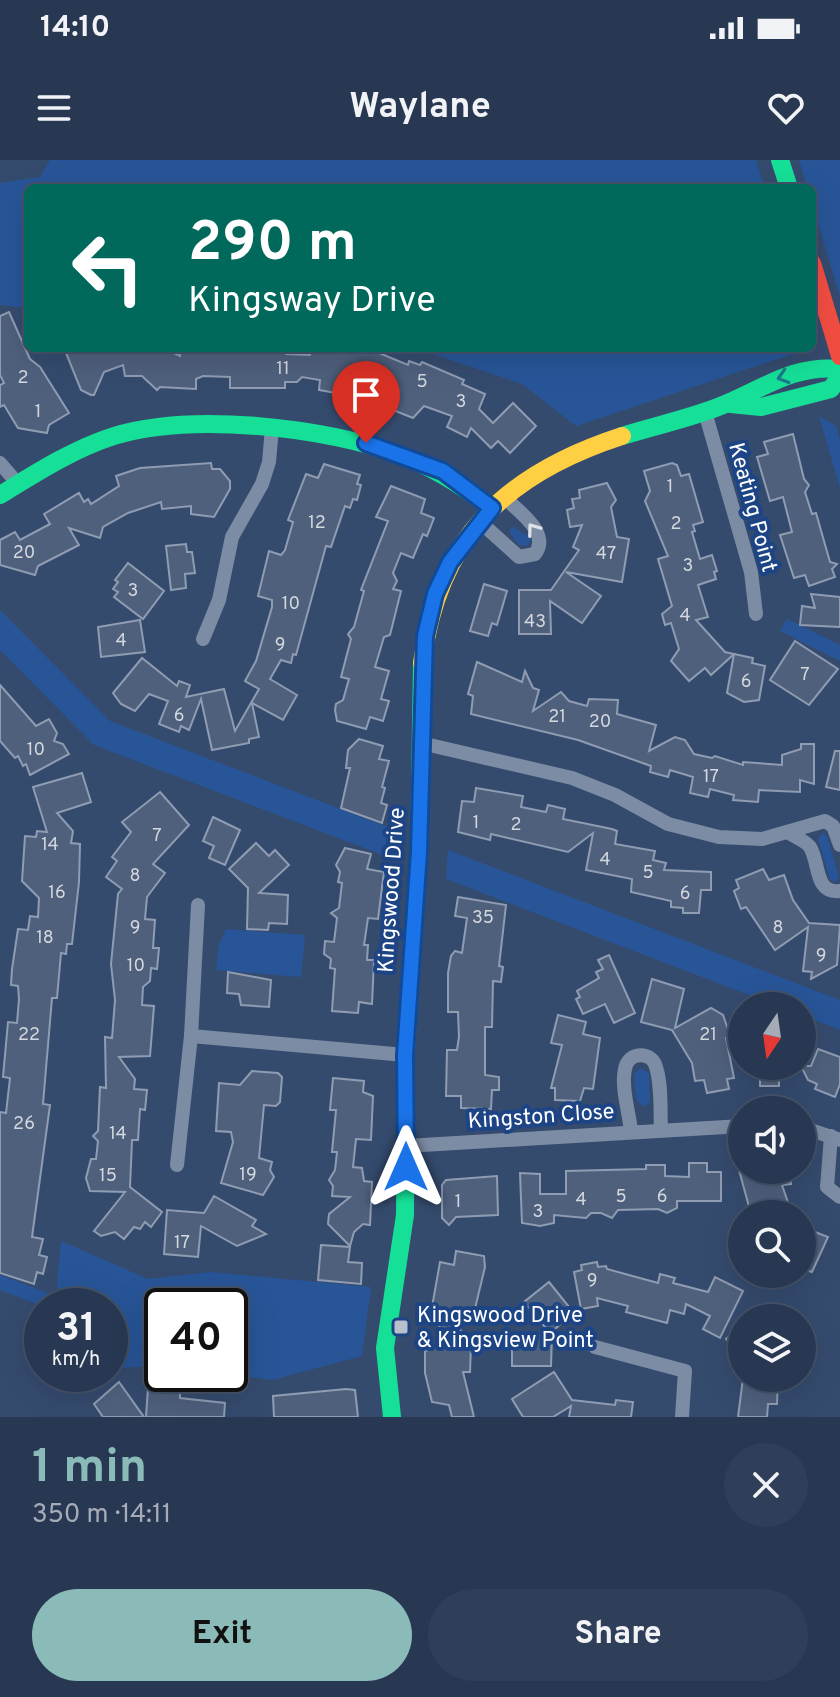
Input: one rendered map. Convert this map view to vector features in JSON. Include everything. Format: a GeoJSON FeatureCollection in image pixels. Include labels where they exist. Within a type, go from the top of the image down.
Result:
{"type":"FeatureCollection","features":[{"type":"Feature","properties":{"kind":"street"},"geometry":{"type":"LineString","coordinates":[[780,160],[788,184]]}},
{"type":"Feature","properties":{"kind":"street"},"geometry":{"type":"LineString","coordinates":[[816,276],[840,356]]}},
{"type":"Feature","properties":{"kind":"street","name":"Kingswood Drive"},"geometry":{"type":"LineString","coordinates":[[392,1417],[387,1388],[385,1335],[403,1240],[405,1055],[423,658],[429,615],[446,570],[492,508],[529,475],[571,452],[731,404],[754,386],[823,366],[840,369]]}},
{"type":"Feature","properties":{"kind":"street","name":"Kingswood Drive"},"geometry":{"type":"LineString","coordinates":[[731,404],[761,407],[817,393],[831,389],[840,376]]}},
{"type":"Feature","properties":{"kind":"street","name":"Keating Point"},"geometry":{"type":"LineString","coordinates":[[705,412],[751,572],[756,614]]}},
{"type":"Feature","properties":{"kind":"street"},"geometry":{"type":"LineString","coordinates":[[0,495],[87,446],[135,430],[184,424],[317,431],[351,438],[419,461],[462,484],[492,508]]}},
{"type":"Feature","properties":{"kind":"street"},"geometry":{"type":"LineString","coordinates":[[203,639],[219,600],[232,537],[262,484],[269,462],[272,428]]}},
{"type":"Feature","properties":{"kind":"street"},"geometry":{"type":"LineString","coordinates":[[0,463],[18,484]]}},
{"type":"Feature","properties":{"kind":"street"},"geometry":{"type":"LineString","coordinates":[[421,743],[572,778],[691,831],[741,839],[789,833],[825,821],[833,826],[840,845]]}},
{"type":"Feature","properties":{"kind":"street"},"geometry":{"type":"LineString","coordinates":[[789,833],[809,846],[822,885],[830,891],[840,891]]}},
{"type":"Feature","properties":{"kind":"street"},"geometry":{"type":"LineString","coordinates":[[177,1165],[191,1036],[198,905]]}},
{"type":"Feature","properties":{"kind":"street"},"geometry":{"type":"LineString","coordinates":[[191,1036],[405,1055]]}},
{"type":"Feature","properties":{"kind":"street","name":"Kingston Close"},"geometry":{"type":"LineString","coordinates":[[631,1131],[625,1068],[630,1059],[640,1055],[650,1058],[656,1067],[661,1130]]}},
{"type":"Feature","properties":{"kind":"street","name":"Kingston Close"},"geometry":{"type":"LineString","coordinates":[[406,1146],[728,1127]]}},
{"type":"Feature","properties":{"kind":"street"},"geometry":{"type":"LineString","coordinates":[[816,1132],[835,1138],[827,1187],[840,1197]]}},
{"type":"Feature","properties":{"kind":"street"},"geometry":{"type":"LineString","coordinates":[[595,1347],[685,1371],[682,1417]]}},
{"type":"Feature","properties":{"kind":"shaded area"},"geometry":{"type":"Polygon","coordinates":[[[50,160],[756,160],[764,184],[24,184],[24,308],[0,305],[0,183],[40,177],[50,160]]]}},
{"type":"Feature","properties":{"kind":"shaded area"},"geometry":{"type":"Polygon","coordinates":[[[799,160],[840,160],[840,297],[816,217],[816,184],[806,184],[799,160]]]}},
{"type":"Feature","properties":{"kind":"shaded area"},"geometry":{"type":"Polygon","coordinates":[[[427,352],[799,352],[576,426],[522,384],[427,352]]]}},
{"type":"Feature","properties":{"kind":"shaded area"},"geometry":{"type":"Polygon","coordinates":[[[819,416],[836,426],[840,440],[840,488],[819,416]]]}},
{"type":"Feature","properties":{"kind":"shaded area"},"geometry":{"type":"Polygon","coordinates":[[[512,526],[531,538],[528,546],[519,545],[509,532],[512,526]]]}},
{"type":"Feature","properties":{"kind":"shaded area"},"geometry":{"type":"Polygon","coordinates":[[[0,610],[110,721],[398,831],[396,860],[94,745],[0,650],[0,610]]]}},
{"type":"Feature","properties":{"kind":"shaded area"},"geometry":{"type":"Polygon","coordinates":[[[787,619],[840,645],[840,661],[780,631],[787,619]]]}},
{"type":"Feature","properties":{"kind":"shaded area"},"geometry":{"type":"Polygon","coordinates":[[[822,833],[827,836],[839,877],[835,882],[830,879],[818,839],[822,833]]]}},
{"type":"Feature","properties":{"kind":"shaded area"},"geometry":{"type":"Polygon","coordinates":[[[448,850],[840,1000],[840,1030],[816,1021],[816,992],[741,992],[446,879],[448,850]]]}},
{"type":"Feature","properties":{"kind":"shaded area"},"geometry":{"type":"Polygon","coordinates":[[[226,929],[305,935],[301,977],[216,970],[219,944],[226,929]]]}},
{"type":"Feature","properties":{"kind":"shaded area"},"geometry":{"type":"Polygon","coordinates":[[[640,1068],[649,1073],[650,1102],[645,1107],[636,1100],[634,1074],[640,1068]]]}},
{"type":"Feature","properties":{"kind":"shaded area"},"geometry":{"type":"Polygon","coordinates":[[[61,1241],[148,1279],[211,1272],[371,1287],[362,1356],[272,1380],[248,1377],[248,1288],[144,1288],[144,1367],[128,1367],[128,1288],[57,1288],[61,1241]]]}},
{"type":"Feature","properties":{"kind":"shaded area"},"geometry":{"type":"Polygon","coordinates":[[[0,1275],[35,1288],[24,1288],[24,1299],[0,1290],[0,1275]]]}},
{"type":"Feature","properties":{"kind":"building"},"geometry":{"type":"Polygon","coordinates":[[[9,312],[24,352],[40,367],[69,413],[49,425],[47,433],[18,428],[4,405],[0,407],[0,385],[4,383],[0,375],[0,316],[9,312]]]}},
{"type":"Feature","properties":{"kind":"building"},"geometry":{"type":"Polygon","coordinates":[[[66,352],[172,352],[180,356],[180,352],[310,355],[310,352],[377,352],[408,365],[409,361],[420,365],[422,362],[464,380],[462,384],[485,394],[479,409],[493,423],[513,403],[536,426],[510,453],[498,441],[491,448],[471,428],[467,437],[447,427],[452,416],[424,406],[413,418],[363,398],[319,390],[320,380],[302,377],[297,382],[285,382],[285,388],[230,388],[230,377],[203,376],[196,379],[196,389],[160,387],[157,390],[142,376],[125,376],[123,365],[104,372],[94,395],[81,390],[66,352]]]}},
{"type":"Feature","properties":{"kind":"building"},"geometry":{"type":"Polygon","coordinates":[[[793,434],[804,479],[809,485],[805,492],[812,514],[816,513],[830,562],[837,564],[832,569],[835,577],[809,586],[805,575],[794,578],[780,535],[792,532],[783,497],[770,501],[757,457],[768,454],[764,442],[793,434]]]}},
{"type":"Feature","properties":{"kind":"building"},"geometry":{"type":"Polygon","coordinates":[[[211,463],[212,469],[220,469],[230,481],[230,489],[214,517],[191,514],[191,506],[162,509],[161,502],[128,513],[103,527],[100,538],[69,528],[79,545],[38,566],[35,575],[0,565],[0,540],[15,532],[20,540],[50,524],[44,514],[79,493],[84,502],[88,499],[91,504],[119,486],[116,476],[140,468],[211,463]]]}},
{"type":"Feature","properties":{"kind":"building"},"geometry":{"type":"Polygon","coordinates":[[[672,463],[677,465],[681,476],[689,474],[703,522],[693,525],[695,531],[692,532],[700,559],[712,555],[717,571],[714,572],[716,579],[698,585],[708,617],[696,620],[725,652],[734,654],[711,675],[705,668],[689,681],[671,661],[679,649],[671,623],[665,625],[662,614],[672,606],[658,559],[668,556],[645,501],[650,491],[644,471],[672,463]]]}},
{"type":"Feature","properties":{"kind":"building"},"geometry":{"type":"Polygon","coordinates":[[[324,464],[360,475],[357,484],[361,485],[357,500],[353,499],[350,508],[345,506],[331,547],[326,546],[296,655],[293,654],[291,663],[281,660],[270,679],[297,695],[283,720],[252,703],[259,737],[249,739],[249,743],[212,750],[201,699],[189,730],[181,726],[179,732],[159,724],[168,701],[149,694],[135,711],[121,704],[113,693],[142,658],[177,686],[179,681],[190,685],[186,697],[224,689],[235,731],[259,689],[245,681],[256,661],[272,607],[272,600],[258,596],[269,551],[281,555],[285,550],[293,522],[288,520],[306,474],[318,478],[324,464]]]}},
{"type":"Feature","properties":{"kind":"building"},"geometry":{"type":"Polygon","coordinates":[[[607,483],[616,500],[611,507],[617,537],[629,539],[622,582],[566,572],[601,596],[582,623],[550,601],[551,634],[519,634],[519,590],[551,590],[579,550],[573,547],[582,525],[570,527],[567,510],[574,508],[572,499],[580,498],[579,490],[607,483]]]}},
{"type":"Feature","properties":{"kind":"building"},"geometry":{"type":"Polygon","coordinates":[[[391,486],[425,499],[421,513],[434,518],[413,558],[401,553],[393,573],[397,581],[393,589],[401,591],[390,635],[384,637],[375,667],[389,671],[381,699],[389,701],[383,721],[370,717],[366,729],[337,721],[335,710],[336,704],[343,700],[349,679],[341,677],[351,639],[348,634],[354,627],[364,591],[361,590],[388,521],[376,517],[391,486]]]}},
{"type":"Feature","properties":{"kind":"building"},"geometry":{"type":"Polygon","coordinates":[[[186,544],[187,552],[192,552],[195,573],[185,574],[186,588],[171,590],[166,546],[186,544]]]}},
{"type":"Feature","properties":{"kind":"building"},"geometry":{"type":"Polygon","coordinates":[[[128,563],[164,591],[143,619],[114,597],[118,592],[113,589],[118,582],[115,580],[128,563]]]}},
{"type":"Feature","properties":{"kind":"building"},"geometry":{"type":"Polygon","coordinates":[[[484,584],[507,591],[497,625],[492,623],[488,636],[470,631],[484,584]]]}},
{"type":"Feature","properties":{"kind":"building"},"geometry":{"type":"Polygon","coordinates":[[[811,594],[840,597],[840,627],[800,625],[802,606],[815,608],[811,594]]]}},
{"type":"Feature","properties":{"kind":"building"},"geometry":{"type":"Polygon","coordinates":[[[140,620],[145,652],[101,657],[98,627],[140,620]]]}},
{"type":"Feature","properties":{"kind":"building"},"geometry":{"type":"Polygon","coordinates":[[[795,641],[838,669],[809,705],[770,680],[795,641]]]}},
{"type":"Feature","properties":{"kind":"building"},"geometry":{"type":"Polygon","coordinates":[[[734,654],[753,658],[752,663],[765,666],[759,700],[744,702],[727,693],[734,654]]]}},
{"type":"Feature","properties":{"kind":"building"},"geometry":{"type":"Polygon","coordinates":[[[477,662],[522,682],[525,671],[533,688],[539,690],[533,711],[561,692],[569,701],[587,706],[589,699],[618,700],[617,714],[656,725],[649,751],[675,737],[685,740],[694,754],[715,756],[743,765],[743,762],[782,765],[782,755],[801,749],[801,744],[814,744],[814,784],[800,780],[800,792],[759,790],[758,802],[733,800],[734,795],[710,789],[708,797],[690,793],[693,777],[670,770],[668,777],[650,772],[651,766],[578,740],[471,714],[473,696],[468,694],[477,662]]]}},
{"type":"Feature","properties":{"kind":"building"},"geometry":{"type":"Polygon","coordinates":[[[0,685],[36,726],[49,719],[57,733],[54,741],[63,744],[69,754],[30,775],[26,764],[23,766],[18,756],[15,758],[0,741],[0,685]]]}},
{"type":"Feature","properties":{"kind":"building"},"geometry":{"type":"Polygon","coordinates":[[[359,739],[383,746],[379,759],[389,761],[382,787],[385,788],[381,803],[387,805],[382,823],[341,808],[350,768],[346,768],[348,750],[359,739]]]}},
{"type":"Feature","properties":{"kind":"building"},"geometry":{"type":"Polygon","coordinates":[[[835,751],[840,751],[840,790],[826,787],[835,751]]]}},
{"type":"Feature","properties":{"kind":"building"},"geometry":{"type":"Polygon","coordinates":[[[82,773],[91,802],[57,813],[73,831],[71,843],[80,844],[79,882],[72,944],[67,944],[66,954],[61,953],[57,998],[52,998],[43,1104],[50,1105],[32,1237],[43,1239],[39,1255],[47,1257],[43,1274],[37,1272],[34,1284],[0,1273],[0,1112],[6,1113],[10,1078],[3,1077],[8,1022],[17,1023],[19,999],[18,986],[11,985],[12,969],[18,929],[28,930],[30,916],[38,917],[39,898],[22,881],[25,836],[36,837],[37,831],[47,832],[33,787],[82,773]]]}},
{"type":"Feature","properties":{"kind":"building"},"geometry":{"type":"Polygon","coordinates":[[[476,788],[523,796],[521,807],[546,812],[548,805],[565,809],[563,819],[617,831],[615,844],[655,851],[653,860],[666,863],[664,870],[711,872],[711,890],[701,890],[699,913],[683,913],[683,908],[671,907],[671,901],[631,892],[632,879],[586,870],[593,833],[568,852],[491,834],[490,840],[458,832],[462,801],[474,802],[476,788]]]}},
{"type":"Feature","properties":{"kind":"building"},"geometry":{"type":"Polygon","coordinates":[[[160,792],[189,825],[153,864],[165,873],[147,897],[145,919],[155,920],[153,948],[159,948],[157,969],[151,968],[150,981],[143,987],[142,1005],[154,1006],[150,1056],[119,1057],[135,1079],[134,1089],[147,1090],[145,1110],[140,1109],[138,1140],[132,1140],[130,1187],[162,1212],[151,1227],[145,1222],[140,1229],[134,1227],[124,1239],[115,1232],[101,1236],[94,1231],[125,1192],[90,1191],[86,1178],[91,1159],[96,1159],[98,1141],[93,1136],[98,1131],[100,1087],[106,1088],[105,1037],[112,1038],[115,1000],[111,964],[118,894],[122,889],[106,877],[117,861],[112,857],[131,832],[122,822],[160,792]]]}},
{"type":"Feature","properties":{"kind":"building"},"geometry":{"type":"Polygon","coordinates":[[[213,817],[240,830],[225,865],[209,858],[214,846],[203,841],[213,817]]]}},
{"type":"Feature","properties":{"kind":"building"},"geometry":{"type":"Polygon","coordinates":[[[256,843],[269,856],[275,850],[289,865],[259,893],[288,895],[287,924],[269,923],[268,930],[247,929],[248,888],[229,869],[256,843]]]}},
{"type":"Feature","properties":{"kind":"building"},"geometry":{"type":"Polygon","coordinates":[[[345,848],[371,854],[367,869],[384,872],[378,919],[368,918],[364,945],[368,945],[367,960],[374,960],[372,1004],[359,1002],[358,1013],[332,1011],[335,969],[330,968],[331,959],[324,954],[325,941],[334,942],[337,918],[331,913],[339,908],[342,883],[338,882],[340,872],[336,865],[345,848]]]}},
{"type":"Feature","properties":{"kind":"building"},"geometry":{"type":"Polygon","coordinates":[[[763,869],[769,880],[784,875],[793,900],[809,923],[840,925],[837,965],[811,979],[812,972],[803,971],[808,927],[775,950],[746,907],[741,909],[734,891],[739,888],[736,880],[763,869]]]}},
{"type":"Feature","properties":{"kind":"building"},"geometry":{"type":"Polygon","coordinates":[[[458,897],[506,905],[499,966],[503,967],[501,982],[493,981],[492,1027],[485,1027],[485,1075],[499,1077],[499,1090],[492,1090],[491,1109],[461,1108],[461,1096],[446,1096],[447,1050],[457,1050],[459,1037],[458,1012],[448,1012],[448,973],[451,956],[455,951],[462,953],[467,918],[455,916],[458,897]]]}},
{"type":"Feature","properties":{"kind":"building"},"geometry":{"type":"Polygon","coordinates":[[[609,955],[635,1013],[614,1023],[605,1004],[583,1014],[576,999],[580,997],[577,991],[599,978],[596,972],[603,969],[598,960],[609,955]]]}},
{"type":"Feature","properties":{"kind":"building"},"geometry":{"type":"Polygon","coordinates":[[[228,972],[271,980],[269,1007],[241,1005],[239,994],[227,993],[228,972]]]}},
{"type":"Feature","properties":{"kind":"building"},"geometry":{"type":"Polygon","coordinates":[[[652,979],[684,989],[675,1028],[711,1008],[723,1015],[728,1029],[729,1089],[707,1093],[704,1080],[695,1081],[692,1063],[672,1030],[641,1022],[652,979]]]}},
{"type":"Feature","properties":{"kind":"building"},"geometry":{"type":"Polygon","coordinates":[[[558,1015],[586,1022],[583,1034],[600,1038],[593,1089],[584,1088],[580,1101],[555,1100],[555,1088],[551,1088],[562,1045],[551,1043],[558,1015]]]}},
{"type":"Feature","properties":{"kind":"building"},"geometry":{"type":"Polygon","coordinates":[[[818,1049],[840,1057],[840,1084],[835,1097],[815,1089],[817,1084],[808,1080],[816,1080],[818,1049]]]}},
{"type":"Feature","properties":{"kind":"building"},"geometry":{"type":"Polygon","coordinates":[[[252,1071],[278,1073],[282,1077],[280,1102],[276,1106],[264,1105],[259,1158],[272,1162],[270,1170],[274,1177],[263,1195],[221,1183],[233,1142],[231,1132],[216,1131],[219,1083],[240,1085],[252,1071]]]}},
{"type":"Feature","properties":{"kind":"building"},"geometry":{"type":"Polygon","coordinates":[[[333,1078],[364,1081],[363,1092],[373,1096],[371,1140],[356,1139],[353,1167],[362,1168],[364,1181],[372,1182],[370,1225],[363,1224],[354,1232],[350,1246],[328,1224],[329,1214],[350,1197],[332,1196],[333,1186],[329,1180],[335,1170],[337,1152],[332,1152],[336,1110],[330,1110],[333,1078]]]}},
{"type":"Feature","properties":{"kind":"building"},"geometry":{"type":"Polygon","coordinates":[[[760,1080],[779,1080],[779,1086],[760,1086],[760,1080]]]}},
{"type":"Feature","properties":{"kind":"building"},"geometry":{"type":"Polygon","coordinates":[[[689,1163],[707,1163],[707,1172],[721,1172],[721,1201],[677,1201],[677,1208],[667,1213],[658,1209],[618,1210],[612,1218],[601,1213],[591,1213],[586,1218],[554,1215],[554,1223],[540,1226],[522,1223],[520,1173],[540,1174],[540,1194],[566,1194],[566,1171],[646,1169],[646,1165],[665,1165],[665,1176],[689,1177],[689,1163]]]}},
{"type":"Feature","properties":{"kind":"building"},"geometry":{"type":"Polygon","coordinates":[[[497,1176],[498,1215],[456,1217],[449,1225],[442,1218],[442,1185],[446,1180],[497,1176]]]}},
{"type":"Feature","properties":{"kind":"building"},"geometry":{"type":"Polygon","coordinates":[[[743,1184],[791,1184],[782,1185],[787,1200],[747,1200],[743,1184]]]}},
{"type":"Feature","properties":{"kind":"building"},"geometry":{"type":"Polygon","coordinates":[[[214,1196],[256,1220],[252,1226],[266,1234],[237,1246],[201,1226],[198,1257],[164,1254],[167,1210],[204,1213],[214,1196]]]}},
{"type":"Feature","properties":{"kind":"building"},"geometry":{"type":"Polygon","coordinates":[[[816,1232],[828,1237],[816,1263],[816,1232]]]}},
{"type":"Feature","properties":{"kind":"building"},"geometry":{"type":"Polygon","coordinates":[[[321,1245],[350,1247],[348,1262],[362,1263],[361,1284],[318,1280],[321,1245]]]}},
{"type":"Feature","properties":{"kind":"building"},"geometry":{"type":"Polygon","coordinates":[[[456,1251],[484,1256],[485,1267],[472,1321],[461,1320],[460,1345],[471,1346],[470,1372],[463,1372],[474,1417],[452,1417],[449,1405],[432,1402],[425,1373],[425,1351],[439,1346],[440,1308],[432,1307],[440,1262],[454,1265],[456,1251]]]}},
{"type":"Feature","properties":{"kind":"building"},"geometry":{"type":"Polygon","coordinates":[[[597,1262],[598,1267],[606,1266],[607,1269],[658,1283],[660,1274],[675,1278],[673,1283],[708,1292],[715,1277],[728,1284],[728,1288],[743,1291],[737,1304],[728,1304],[728,1322],[720,1338],[703,1329],[710,1316],[686,1304],[684,1314],[670,1310],[667,1323],[626,1312],[628,1306],[597,1298],[598,1306],[581,1309],[574,1272],[582,1270],[581,1265],[597,1262]]]}},
{"type":"Feature","properties":{"kind":"building"},"geometry":{"type":"Polygon","coordinates":[[[549,1282],[574,1313],[550,1333],[524,1302],[549,1282]]]}},
{"type":"Feature","properties":{"kind":"building"},"geometry":{"type":"Polygon","coordinates":[[[512,1335],[552,1335],[551,1366],[512,1366],[512,1335]]]}},
{"type":"Feature","properties":{"kind":"building"},"geometry":{"type":"Polygon","coordinates":[[[554,1372],[572,1400],[615,1405],[616,1400],[633,1402],[631,1417],[569,1417],[571,1406],[553,1417],[523,1417],[512,1399],[554,1372]]]}},
{"type":"Feature","properties":{"kind":"building"},"geometry":{"type":"Polygon","coordinates":[[[355,1390],[358,1417],[274,1417],[273,1396],[355,1390]]]}},
{"type":"Feature","properties":{"kind":"building"},"geometry":{"type":"Polygon","coordinates":[[[108,1392],[126,1392],[144,1417],[103,1417],[94,1404],[108,1392]]]}},
{"type":"Feature","properties":{"kind":"building"},"geometry":{"type":"Polygon","coordinates":[[[148,1392],[180,1392],[180,1398],[225,1403],[224,1417],[146,1417],[148,1392]]]}},
{"type":"Feature","properties":{"kind":"building"},"geometry":{"type":"Polygon","coordinates":[[[741,1392],[777,1392],[777,1404],[768,1404],[767,1417],[738,1417],[741,1392]]]}},
{"type":"Feature","properties":{"kind":"traffic: fast"},"geometry":{"type":"LineString","coordinates":[[780,160],[788,184]]}},
{"type":"Feature","properties":{"kind":"traffic: fast"},"geometry":{"type":"LineString","coordinates":[[622,436],[706,411],[791,375],[840,369]]}},
{"type":"Feature","properties":{"kind":"traffic: fast"},"geometry":{"type":"LineString","coordinates":[[731,404],[761,407],[831,389],[840,376]]}},
{"type":"Feature","properties":{"kind":"traffic: fast"},"geometry":{"type":"LineString","coordinates":[[0,495],[69,455],[114,436],[145,429],[219,424],[298,431],[372,446],[426,466],[492,508]]}},
{"type":"Feature","properties":{"kind":"traffic: fast"},"geometry":{"type":"LineString","coordinates":[[392,1417],[385,1348],[405,1215],[406,1049],[419,852],[422,663]]}},
{"type":"Feature","properties":{"kind":"traffic: slow"},"geometry":{"type":"LineString","coordinates":[[422,663],[430,619],[444,580],[461,546],[484,517],[512,492],[544,470],[622,436]]}},
{"type":"Feature","properties":{"kind":"traffic: jam"},"geometry":{"type":"LineString","coordinates":[[816,276],[840,356]]}},
{"type":"Feature","properties":{"kind":"place","name":"Kingswood Drive & Kingsview Point"},"geometry":{"type":"Point","coordinates":[401,1327]}},
{"type":"Feature","properties":{"kind":"route"},"geometry":{"type":"LineString","coordinates":[[366,443],[443,471],[492,508],[450,562],[435,594],[425,636],[419,852],[405,1055],[406,1167]]}}]}
